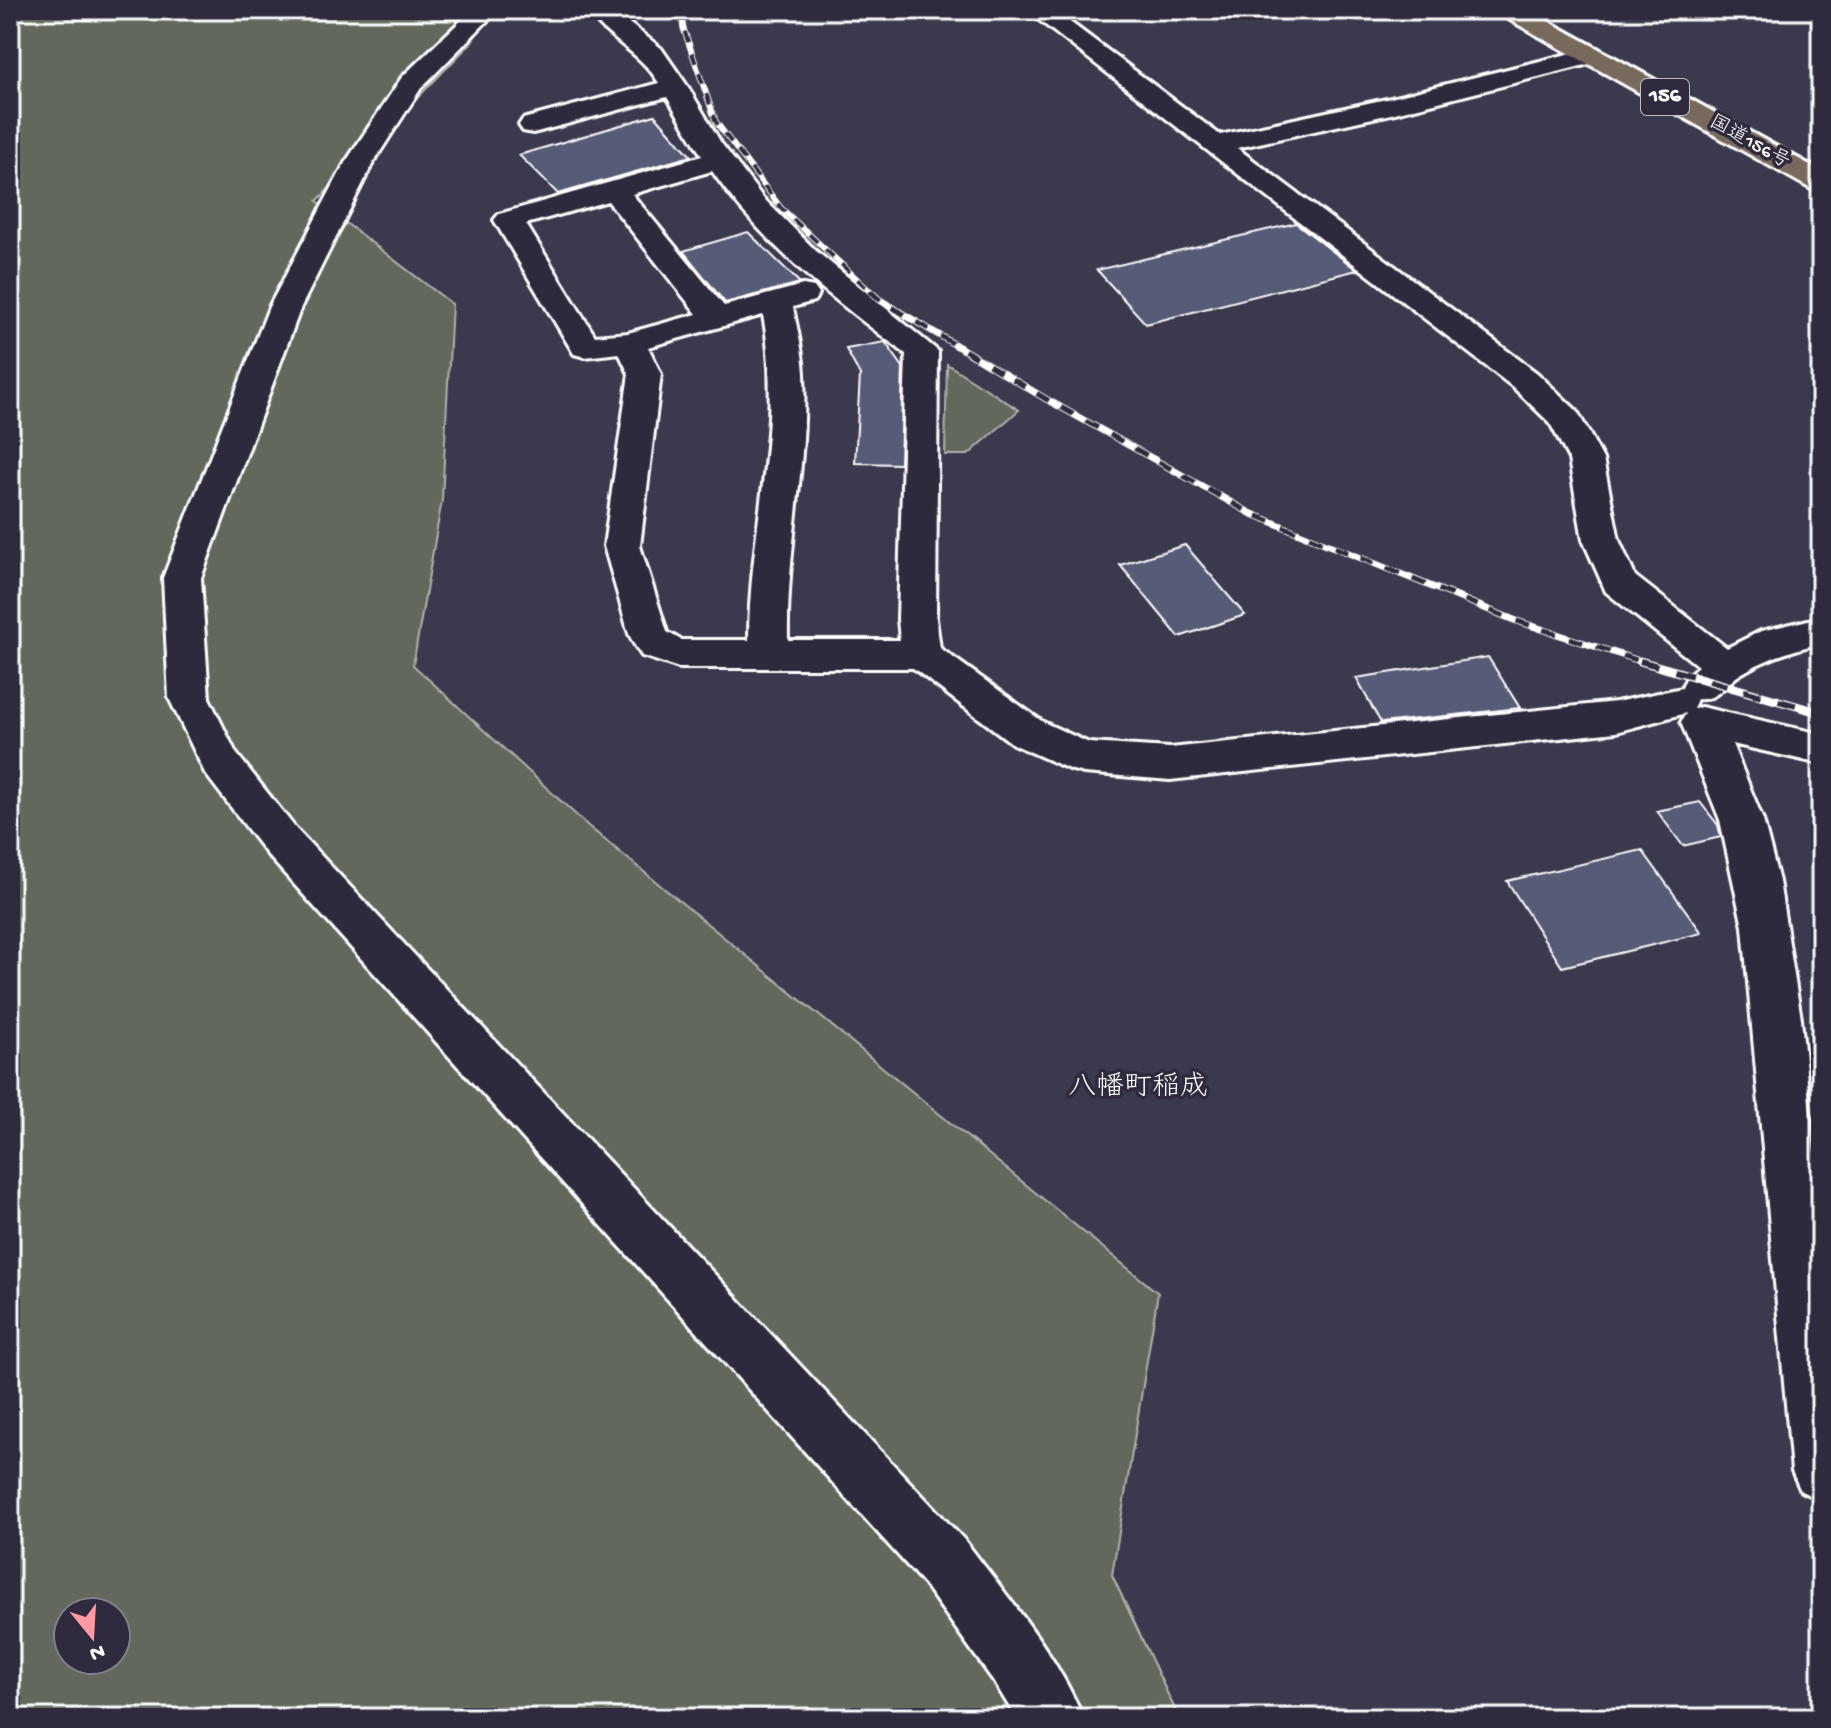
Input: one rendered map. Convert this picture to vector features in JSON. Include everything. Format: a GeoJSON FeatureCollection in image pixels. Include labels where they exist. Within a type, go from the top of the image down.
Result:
{"type":"FeatureCollection","features":[{"type":"Feature","properties":{"kind":"highway","name":"国道156号"},"geometry":{"type":"LineString","coordinates":[[1510,10],[1821,183]]}},
{"type":"Feature","properties":{"kind":"street"},"geometry":{"type":"LineString","coordinates":[[486,10],[411,83],[359,163],[285,307],[182,578],[189,698],[220,762],[281,841],[945,1563],[1017,1661],[1051,1718]]}},
{"type":"Feature","properties":{"kind":"street"},"geometry":{"type":"LineString","coordinates":[[599,10],[656,58],[709,147],[802,256],[836,286],[922,351],[917,619],[921,654]]}},
{"type":"Feature","properties":{"kind":"street"},"geometry":{"type":"LineString","coordinates":[[1038,10],[1525,380],[1565,418],[1586,459],[1601,540],[1619,583],[1724,666]]}},
{"type":"Feature","properties":{"kind":"street"},"geometry":{"type":"LineString","coordinates":[[1215,144],[1391,106],[1592,56]]}},
{"type":"Feature","properties":{"kind":"street"},"geometry":{"type":"LineString","coordinates":[[533,125],[675,87]]}},
{"type":"Feature","properties":{"kind":"street"},"geometry":{"type":"LineString","coordinates":[[720,160],[509,220],[585,347],[630,342],[836,286]]}},
{"type":"Feature","properties":{"kind":"street"},"geometry":{"type":"LineString","coordinates":[[615,191],[716,317]]}},
{"type":"Feature","properties":{"kind":"street"},"geometry":{"type":"LineString","coordinates":[[769,654],[767,616],[785,438],[788,372],[776,301]]}},
{"type":"Feature","properties":{"kind":"street"},"geometry":{"type":"LineString","coordinates":[[630,342],[645,374],[622,546],[648,634],[656,646],[679,654],[921,654],[1028,733],[1084,758],[1170,764],[1690,712],[1821,749]]}},
{"type":"Feature","properties":{"kind":"street"},"geometry":{"type":"LineString","coordinates":[[1690,712],[1724,666],[1775,641],[1821,630]]}},
{"type":"Feature","properties":{"kind":"street"},"geometry":{"type":"LineString","coordinates":[[1690,712],[1726,775],[1746,835],[1762,906],[1777,1009],[1793,1207],[1821,1471]]}},
{"type":"Feature","properties":{"kind":"green space"},"geometry":{"type":"Polygon","coordinates":[[[10,10],[493,10],[470,44],[317,201],[452,304],[442,500],[413,665],[588,826],[1158,1293],[1112,1575],[1179,1718],[10,1718],[10,10]]]}},
{"type":"Feature","properties":{"kind":"green space"},"geometry":{"type":"Polygon","coordinates":[[[947,364],[1019,410],[968,455],[945,455],[947,364]]]}},
{"type":"Feature","properties":{"kind":"building"},"geometry":{"type":"Polygon","coordinates":[[[655,115],[691,156],[558,194],[519,155],[655,115]]]}},
{"type":"Feature","properties":{"kind":"building"},"geometry":{"type":"Polygon","coordinates":[[[1296,223],[1357,270],[1146,324],[1097,270],[1296,223]]]}},
{"type":"Feature","properties":{"kind":"building"},"geometry":{"type":"Polygon","coordinates":[[[748,232],[800,283],[725,303],[683,251],[748,232]]]}},
{"type":"Feature","properties":{"kind":"building"},"geometry":{"type":"Polygon","coordinates":[[[885,342],[903,367],[900,464],[855,463],[860,375],[846,349],[885,342]]]}},
{"type":"Feature","properties":{"kind":"building"},"geometry":{"type":"Polygon","coordinates":[[[1185,545],[1245,615],[1179,637],[1120,565],[1185,545]]]}},
{"type":"Feature","properties":{"kind":"building"},"geometry":{"type":"Polygon","coordinates":[[[1488,657],[1520,708],[1381,723],[1356,678],[1488,657]]]}},
{"type":"Feature","properties":{"kind":"building"},"geometry":{"type":"Polygon","coordinates":[[[1700,802],[1718,825],[1721,837],[1683,846],[1657,811],[1700,802]]]}},
{"type":"Feature","properties":{"kind":"building"},"geometry":{"type":"Polygon","coordinates":[[[1642,850],[1702,933],[1562,967],[1507,881],[1642,850]]]}},
{"type":"Feature","properties":{"kind":"railway"},"geometry":{"type":"LineString","coordinates":[[682,10],[683,27],[716,122],[781,208],[872,293]]}},
{"type":"Feature","properties":{"kind":"railway"},"geometry":{"type":"LineString","coordinates":[[870,291],[880,300],[1046,399],[1250,513],[1514,620],[1646,663]]}},
{"type":"Feature","properties":{"kind":"railway"},"geometry":{"type":"LineString","coordinates":[[1640,661],[1821,713]]}},
{"type":"Feature","properties":{"kind":"district","name":"八幡町稲成"},"geometry":{"type":"Point","coordinates":[1138,1088]}}]}
